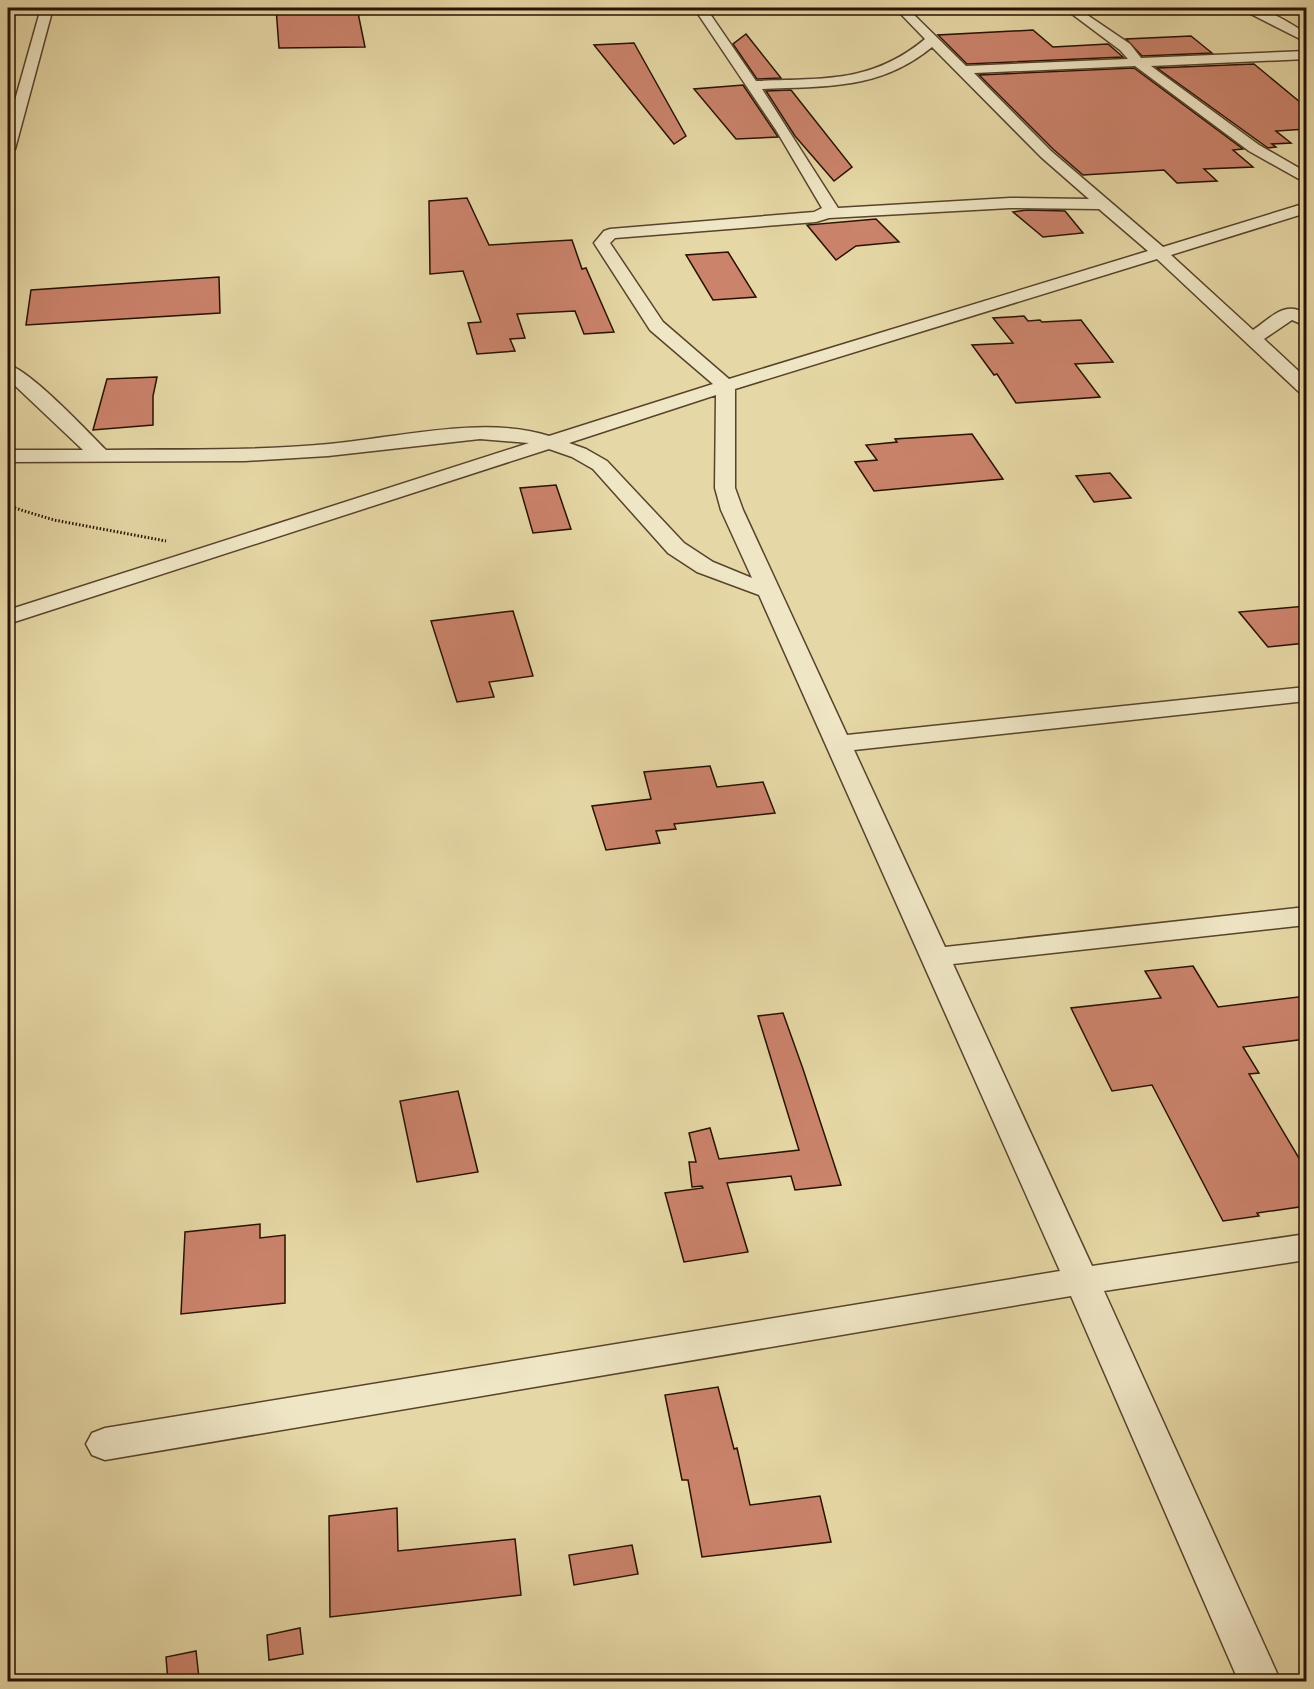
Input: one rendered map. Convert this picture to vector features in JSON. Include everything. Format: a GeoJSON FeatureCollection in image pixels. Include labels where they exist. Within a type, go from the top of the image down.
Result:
{"type":"FeatureCollection","features":[{"type":"Feature","properties":{"kind":"street"},"geometry":{"type":"LineString","coordinates":[[8,148],[47,8]]}},
{"type":"Feature","properties":{"kind":"street"},"geometry":{"type":"LineString","coordinates":[[700,8],[783,130],[830,208],[827,213]]}},
{"type":"Feature","properties":{"kind":"street"},"geometry":{"type":"LineString","coordinates":[[900,8],[1046,154],[1161,254],[1306,388]]}},
{"type":"Feature","properties":{"kind":"street"},"geometry":{"type":"LineString","coordinates":[[1070,8],[1125,47],[1137,62],[1254,148],[1306,178]]}},
{"type":"Feature","properties":{"kind":"street"},"geometry":{"type":"LineString","coordinates":[[1245,8],[1273,19],[1306,38]]}},
{"type":"Feature","properties":{"kind":"street"},"geometry":{"type":"LineString","coordinates":[[751,85],[834,81],[885,71],[913,55],[932,40]]}},
{"type":"Feature","properties":{"kind":"street"},"geometry":{"type":"LineString","coordinates":[[961,70],[1306,55]]}},
{"type":"Feature","properties":{"kind":"street"},"geometry":{"type":"LineString","coordinates":[[1104,204],[1010,203],[827,213],[816,217],[638,230],[610,234],[602,243],[656,326],[726,386],[725,488],[732,510],[1082,1281],[1260,1682]]}},
{"type":"Feature","properties":{"kind":"street"},"geometry":{"type":"LineString","coordinates":[[8,617],[726,386],[1306,208]]}},
{"type":"Feature","properties":{"kind":"street"},"geometry":{"type":"LineString","coordinates":[[1253,338],[1292,312],[1306,321]]}},
{"type":"Feature","properties":{"kind":"street"},"geometry":{"type":"LineString","coordinates":[[8,370],[100,455]]}},
{"type":"Feature","properties":{"kind":"street"},"geometry":{"type":"LineString","coordinates":[[8,456],[204,457],[289,454],[480,433],[526,435],[579,453],[600,465],[676,548],[705,567],[769,591]]}},
{"type":"Feature","properties":{"kind":"street"},"geometry":{"type":"LineString","coordinates":[[838,744],[1306,694]]}},
{"type":"Feature","properties":{"kind":"street"},"geometry":{"type":"LineString","coordinates":[[935,957],[1306,916]]}},
{"type":"Feature","properties":{"kind":"street"},"geometry":{"type":"LineString","coordinates":[[105,1444],[1082,1281],[1306,1247]]}},
{"type":"Feature","properties":{"kind":"path"},"geometry":{"type":"LineString","coordinates":[[8,506],[54,520],[109,532],[217,549]]}},
{"type":"Feature","properties":{"kind":"building"},"geometry":{"type":"Polygon","coordinates":[[[276,8],[357,8],[365,47],[279,48],[276,8]]]}},
{"type":"Feature","properties":{"kind":"building"},"geometry":{"type":"Polygon","coordinates":[[[1033,30],[1053,47],[1108,44],[1123,57],[967,64],[938,35],[1033,30]]]}},
{"type":"Feature","properties":{"kind":"building"},"geometry":{"type":"Polygon","coordinates":[[[746,34],[781,78],[757,79],[733,44],[746,34]]]}},
{"type":"Feature","properties":{"kind":"building"},"geometry":{"type":"Polygon","coordinates":[[[1191,36],[1212,53],[1142,56],[1126,39],[1191,36]]]}},
{"type":"Feature","properties":{"kind":"building"},"geometry":{"type":"Polygon","coordinates":[[[634,43],[686,136],[674,144],[594,45],[634,43]]]}},
{"type":"Feature","properties":{"kind":"building"},"geometry":{"type":"Polygon","coordinates":[[[1254,64],[1306,107],[1306,129],[1276,131],[1291,143],[1272,144],[1276,147],[1268,148],[1157,68],[1254,64]]]}},
{"type":"Feature","properties":{"kind":"building"},"geometry":{"type":"Polygon","coordinates":[[[1134,68],[1243,149],[1233,150],[1253,167],[1204,169],[1217,181],[1177,183],[1164,170],[1083,175],[1053,149],[979,75],[1134,68]]]}},
{"type":"Feature","properties":{"kind":"building"},"geometry":{"type":"Polygon","coordinates":[[[743,85],[778,137],[736,139],[694,89],[743,85]]]}},
{"type":"Feature","properties":{"kind":"building"},"geometry":{"type":"Polygon","coordinates":[[[791,90],[852,167],[834,181],[795,136],[766,91],[791,90]]]}},
{"type":"Feature","properties":{"kind":"building"},"geometry":{"type":"Polygon","coordinates":[[[467,198],[489,245],[572,240],[582,269],[586,268],[614,332],[584,334],[575,311],[517,314],[525,338],[510,339],[515,351],[477,354],[468,323],[481,322],[463,271],[430,274],[429,201],[467,198]]]}},
{"type":"Feature","properties":{"kind":"building"},"geometry":{"type":"Polygon","coordinates":[[[1065,211],[1083,233],[1043,237],[1013,212],[1065,211]]]}},
{"type":"Feature","properties":{"kind":"building"},"geometry":{"type":"Polygon","coordinates":[[[876,219],[899,242],[856,246],[836,260],[807,225],[876,219]]]}},
{"type":"Feature","properties":{"kind":"building"},"geometry":{"type":"Polygon","coordinates":[[[728,252],[756,297],[713,300],[686,255],[728,252]]]}},
{"type":"Feature","properties":{"kind":"building"},"geometry":{"type":"Polygon","coordinates":[[[219,277],[220,313],[26,325],[31,290],[219,277]]]}},
{"type":"Feature","properties":{"kind":"building"},"geometry":{"type":"Polygon","coordinates":[[[1024,316],[1028,321],[1040,320],[1042,322],[1081,320],[1113,362],[1075,364],[1100,397],[1016,403],[997,374],[994,375],[972,345],[1013,343],[993,318],[1024,316]]]}},
{"type":"Feature","properties":{"kind":"building"},"geometry":{"type":"Polygon","coordinates":[[[157,377],[153,396],[153,425],[93,430],[107,379],[157,377]]]}},
{"type":"Feature","properties":{"kind":"building"},"geometry":{"type":"Polygon","coordinates":[[[972,434],[1003,479],[874,491],[855,462],[877,460],[866,445],[897,442],[895,439],[972,434]]]}},
{"type":"Feature","properties":{"kind":"building"},"geometry":{"type":"Polygon","coordinates":[[[1110,473],[1131,498],[1094,502],[1076,476],[1110,473]]]}},
{"type":"Feature","properties":{"kind":"building"},"geometry":{"type":"Polygon","coordinates":[[[556,485],[571,529],[533,533],[520,488],[556,485]]]}},
{"type":"Feature","properties":{"kind":"building"},"geometry":{"type":"Polygon","coordinates":[[[1306,606],[1306,643],[1268,647],[1239,612],[1306,606]]]}},
{"type":"Feature","properties":{"kind":"building"},"geometry":{"type":"Polygon","coordinates":[[[513,611],[533,676],[489,682],[494,697],[457,702],[431,621],[513,611]]]}},
{"type":"Feature","properties":{"kind":"building"},"geometry":{"type":"Polygon","coordinates":[[[710,766],[717,787],[763,782],[775,813],[674,824],[676,829],[656,831],[660,843],[606,850],[592,806],[651,799],[644,772],[710,766]]]}},
{"type":"Feature","properties":{"kind":"building"},"geometry":{"type":"Polygon","coordinates":[[[1193,966],[1218,1007],[1306,996],[1306,1039],[1243,1047],[1259,1073],[1249,1074],[1306,1170],[1306,1206],[1257,1213],[1259,1216],[1223,1221],[1152,1085],[1112,1091],[1071,1008],[1161,998],[1145,971],[1193,966]]]}},
{"type":"Feature","properties":{"kind":"building"},"geometry":{"type":"Polygon","coordinates":[[[783,1013],[841,1185],[795,1190],[791,1176],[727,1183],[748,1252],[684,1262],[665,1193],[703,1188],[702,1186],[692,1187],[689,1162],[696,1162],[689,1133],[710,1128],[719,1159],[799,1150],[758,1016],[783,1013]]]}},
{"type":"Feature","properties":{"kind":"building"},"geometry":{"type":"Polygon","coordinates":[[[458,1091],[478,1172],[417,1182],[400,1101],[458,1091]]]}},
{"type":"Feature","properties":{"kind":"building"},"geometry":{"type":"Polygon","coordinates":[[[260,1224],[260,1238],[285,1235],[285,1303],[181,1314],[185,1232],[260,1224]]]}},
{"type":"Feature","properties":{"kind":"building"},"geometry":{"type":"Polygon","coordinates":[[[718,1387],[734,1449],[737,1448],[750,1505],[820,1496],[831,1542],[702,1557],[688,1480],[682,1480],[665,1395],[718,1387]]]}},
{"type":"Feature","properties":{"kind":"building"},"geometry":{"type":"Polygon","coordinates":[[[397,1508],[398,1551],[515,1539],[521,1595],[330,1617],[329,1516],[397,1508]]]}},
{"type":"Feature","properties":{"kind":"building"},"geometry":{"type":"Polygon","coordinates":[[[632,1545],[638,1574],[574,1585],[569,1555],[632,1545]]]}},
{"type":"Feature","properties":{"kind":"building"},"geometry":{"type":"Polygon","coordinates":[[[300,1628],[303,1654],[269,1660],[267,1635],[300,1628]]]}},
{"type":"Feature","properties":{"kind":"building"},"geometry":{"type":"Polygon","coordinates":[[[196,1651],[199,1678],[168,1682],[166,1657],[196,1651]]]}}]}
